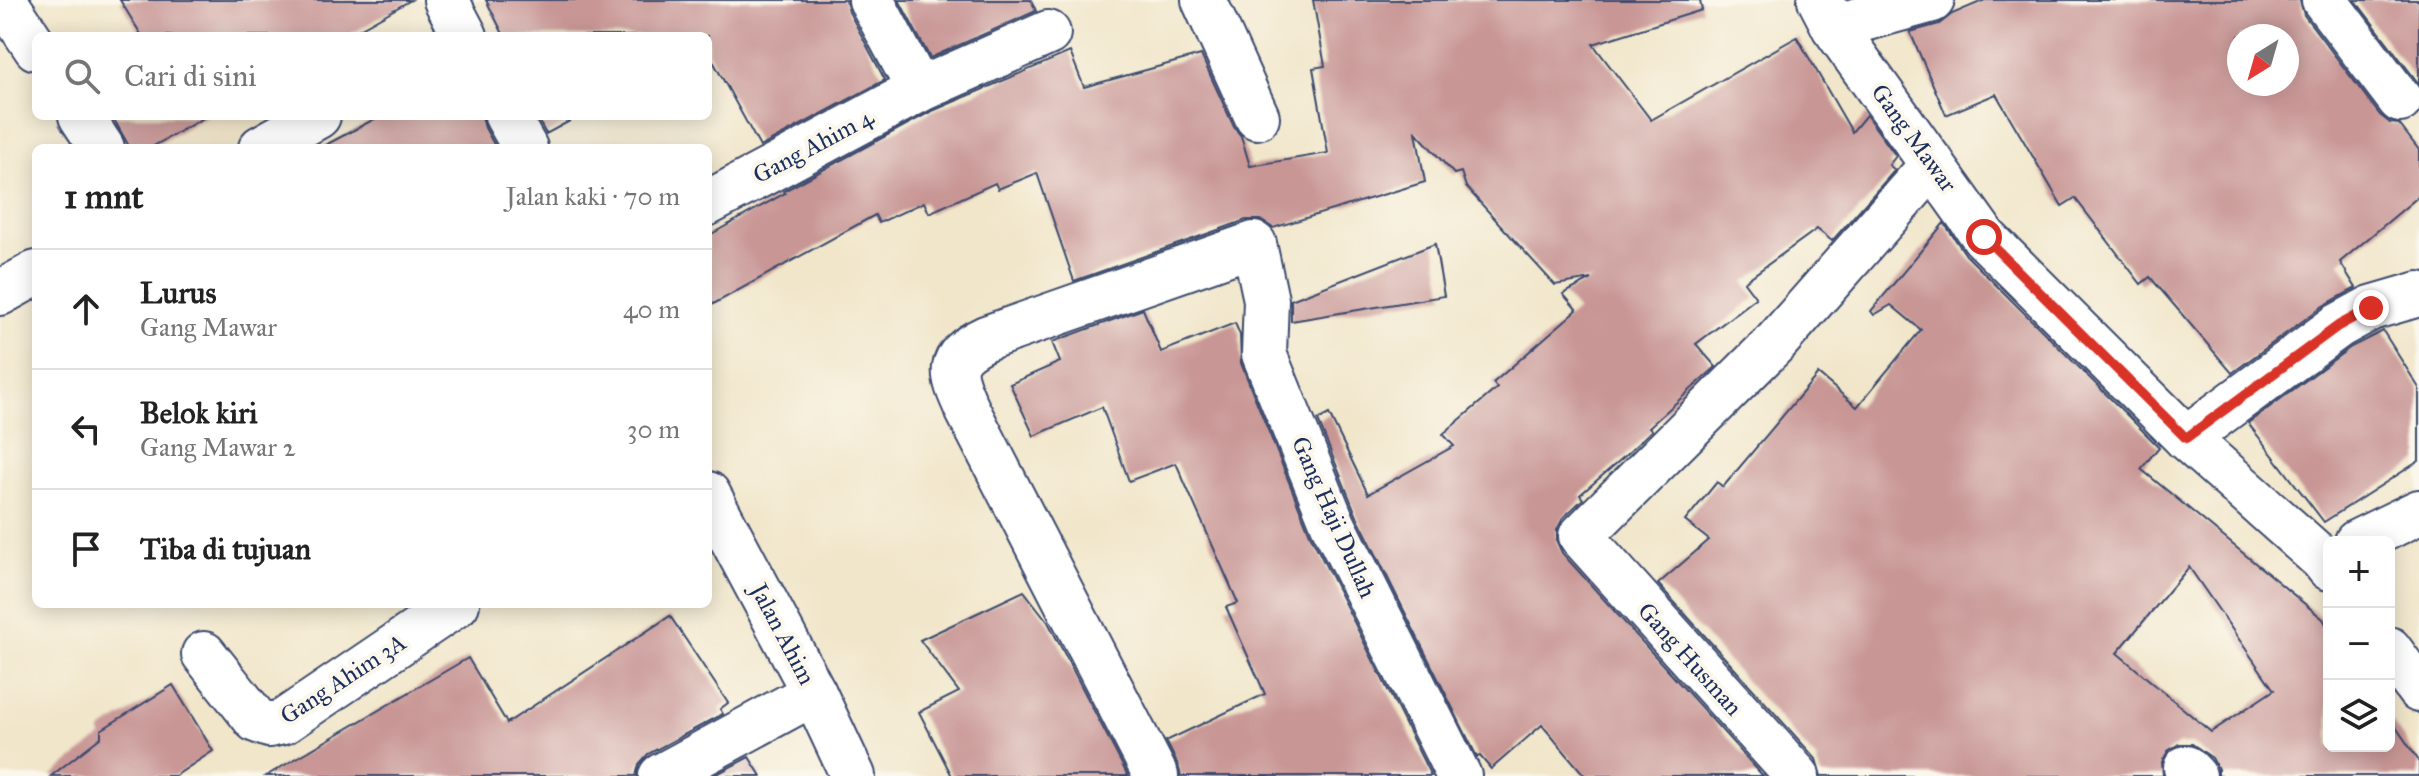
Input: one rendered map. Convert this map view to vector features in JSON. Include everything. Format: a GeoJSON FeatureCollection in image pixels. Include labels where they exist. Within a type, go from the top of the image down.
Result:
{"type":"FeatureCollection","features":[{"type":"Feature","properties":{"kind":"street"},"geometry":{"type":"LineString","coordinates":[[4,0],[32,42]]}},
{"type":"Feature","properties":{"kind":"street"},"geometry":{"type":"LineString","coordinates":[[871,0],[919,90]]}},
{"type":"Feature","properties":{"kind":"street"},"geometry":{"type":"LineString","coordinates":[[1204,0],[1257,117]]}},
{"type":"Feature","properties":{"kind":"street"},"geometry":{"type":"LineString","coordinates":[[1827,14],[1932,0]]}},
{"type":"Feature","properties":{"kind":"street"},"geometry":{"type":"LineString","coordinates":[[2324,0],[2400,100]]}},
{"type":"Feature","properties":{"kind":"street","name":"Gang Mawar"},"geometry":{"type":"LineString","coordinates":[[1827,14],[1984,237],[2186,438],[2323,547]]}},
{"type":"Feature","properties":{"kind":"street","name":"Gang Ahim 4"},"geometry":{"type":"LineString","coordinates":[[712,201],[919,90],[1048,33]]}},
{"type":"Feature","properties":{"kind":"street"},"geometry":{"type":"LineString","coordinates":[[84,120],[99,144]]}},
{"type":"Feature","properties":{"kind":"street"},"geometry":{"type":"LineString","coordinates":[[268,144],[311,120]]}},
{"type":"Feature","properties":{"kind":"street"},"geometry":{"type":"LineString","coordinates":[[509,120],[523,144]]}},
{"type":"Feature","properties":{"kind":"street","name":"Gang Husman"},"geometry":{"type":"LineString","coordinates":[[1797,776],[1581,536],[1776,342],[1933,164]]}},
{"type":"Feature","properties":{"kind":"street","name":"Gang Haji Dullah"},"geometry":{"type":"LineString","coordinates":[[1156,776],[968,411],[953,379],[955,367],[968,346],[986,338],[1254,244],[1266,300],[1264,354],[1333,524],[1459,776]]}},
{"type":"Feature","properties":{"kind":"street"},"geometry":{"type":"LineString","coordinates":[[0,293],[32,275]]}},
{"type":"Feature","properties":{"kind":"street"},"geometry":{"type":"LineString","coordinates":[[2186,438],[2338,326],[2371,308],[2419,294]]}},
{"type":"Feature","properties":{"kind":"street","name":"Jalan Ahim"},"geometry":{"type":"LineString","coordinates":[[712,502],[814,693],[853,776]]}},
{"type":"Feature","properties":{"kind":"street"},"geometry":{"type":"LineString","coordinates":[[2373,536],[2419,512]]}},
{"type":"Feature","properties":{"kind":"street","name":"Gang Ahim 3A"},"geometry":{"type":"LineString","coordinates":[[204,654],[256,720],[269,725],[283,722],[451,608]]}},
{"type":"Feature","properties":{"kind":"street"},"geometry":{"type":"LineString","coordinates":[[2395,657],[2419,690]]}},
{"type":"Feature","properties":{"kind":"street"},"geometry":{"type":"LineString","coordinates":[[661,776],[814,693]]}},
{"type":"Feature","properties":{"kind":"building"},"geometry":{"type":"Polygon","coordinates":[[[120,0],[411,0],[354,32],[140,32],[120,0]]]}},
{"type":"Feature","properties":{"kind":"building"},"geometry":{"type":"Polygon","coordinates":[[[486,0],[846,0],[849,12],[885,80],[760,147],[712,59],[712,32],[502,32],[486,0]]]}},
{"type":"Feature","properties":{"kind":"building"},"geometry":{"type":"Polygon","coordinates":[[[899,0],[1031,0],[1036,11],[930,58],[899,0]]]}},
{"type":"Feature","properties":{"kind":"building"},"geometry":{"type":"Polygon","coordinates":[[[1313,0],[1700,0],[1702,10],[1593,44],[1651,120],[1797,37],[1852,132],[1866,115],[1896,156],[1889,165],[1895,170],[1832,241],[1817,229],[1744,282],[1756,298],[1696,344],[1716,367],[1580,495],[1583,499],[1563,518],[1557,530],[1557,542],[1562,553],[1763,776],[1585,776],[1542,725],[1491,769],[1480,756],[1477,757],[1356,514],[1318,420],[1329,414],[1368,494],[1454,446],[1443,434],[1497,388],[1493,383],[1577,310],[1563,294],[1592,279],[1555,285],[1466,187],[1461,172],[1454,174],[1416,132],[1425,182],[1273,228],[1260,220],[1246,220],[1074,281],[1037,173],[998,189],[995,183],[929,213],[924,202],[879,223],[875,215],[712,305],[712,234],[930,112],[1070,52],[1084,87],[1201,55],[1241,136],[1250,166],[1328,153],[1313,68],[1325,66],[1313,0]]]}},
{"type":"Feature","properties":{"kind":"building"},"geometry":{"type":"Polygon","coordinates":[[[1985,0],[2300,0],[2304,15],[2380,115],[2390,123],[2399,124],[2419,150],[2419,196],[2340,262],[2356,288],[2323,306],[2232,373],[2150,277],[2141,284],[2075,198],[2062,206],[1996,94],[1946,115],[1910,32],[1939,24],[1952,14],[1985,0]]]}},
{"type":"Feature","properties":{"kind":"building"},"geometry":{"type":"Polygon","coordinates":[[[2355,0],[2419,0],[2419,84],[2355,0]]]}},
{"type":"Feature","properties":{"kind":"building"},"geometry":{"type":"Polygon","coordinates":[[[114,120],[200,120],[157,144],[128,144],[114,120]]]}},
{"type":"Feature","properties":{"kind":"building"},"geometry":{"type":"Polygon","coordinates":[[[372,120],[483,120],[494,144],[328,144],[372,120]]]}},
{"type":"Feature","properties":{"kind":"building"},"geometry":{"type":"Polygon","coordinates":[[[538,120],[572,120],[546,134],[538,120]]]}},
{"type":"Feature","properties":{"kind":"building"},"geometry":{"type":"Polygon","coordinates":[[[1944,223],[1966,255],[2159,447],[2141,469],[2323,619],[2323,752],[2395,752],[2395,726],[2419,761],[2419,776],[2218,776],[2212,758],[2192,744],[2179,744],[2168,751],[2162,762],[2163,776],[1821,776],[1816,759],[1658,584],[1709,540],[1685,521],[1717,482],[1723,487],[1818,374],[1857,407],[1921,330],[1891,305],[1874,315],[1871,311],[1944,223]],[[2189,567],[2117,653],[2211,732],[2274,690],[2189,567]]]}},
{"type":"Feature","properties":{"kind":"building"},"geometry":{"type":"Polygon","coordinates":[[[1435,244],[1444,296],[1291,321],[1291,300],[1435,244]]]}},
{"type":"Feature","properties":{"kind":"building"},"geometry":{"type":"Polygon","coordinates":[[[1143,309],[1161,352],[1235,323],[1240,335],[1241,363],[1310,534],[1431,776],[1181,776],[1166,741],[1265,694],[1226,607],[1238,603],[1176,463],[1129,481],[1102,407],[1034,436],[1010,384],[1060,362],[1052,342],[1143,309]]]}},
{"type":"Feature","properties":{"kind":"building"},"geometry":{"type":"Polygon","coordinates":[[[2383,331],[2419,388],[2419,461],[2324,522],[2248,423],[2351,347],[2383,331]]]}},
{"type":"Feature","properties":{"kind":"building"},"geometry":{"type":"Polygon","coordinates":[[[1024,591],[1048,622],[1128,776],[952,776],[919,712],[959,692],[920,640],[1024,591]]]}},
{"type":"Feature","properties":{"kind":"building"},"geometry":{"type":"Polygon","coordinates":[[[670,616],[728,703],[720,709],[723,714],[648,754],[639,764],[636,776],[266,776],[468,658],[507,723],[670,616]]]}},
{"type":"Feature","properties":{"kind":"building"},"geometry":{"type":"Polygon","coordinates":[[[173,685],[213,751],[175,776],[51,776],[101,737],[101,730],[173,685]]]}},
{"type":"Feature","properties":{"kind":"building"},"geometry":{"type":"Polygon","coordinates":[[[749,757],[761,776],[713,776],[749,757]]]}},
{"type":"Feature","properties":{"kind":"route"},"geometry":{"type":"LineString","coordinates":[[1984,237],[2186,438],[2338,326],[2371,308]]}}]}
